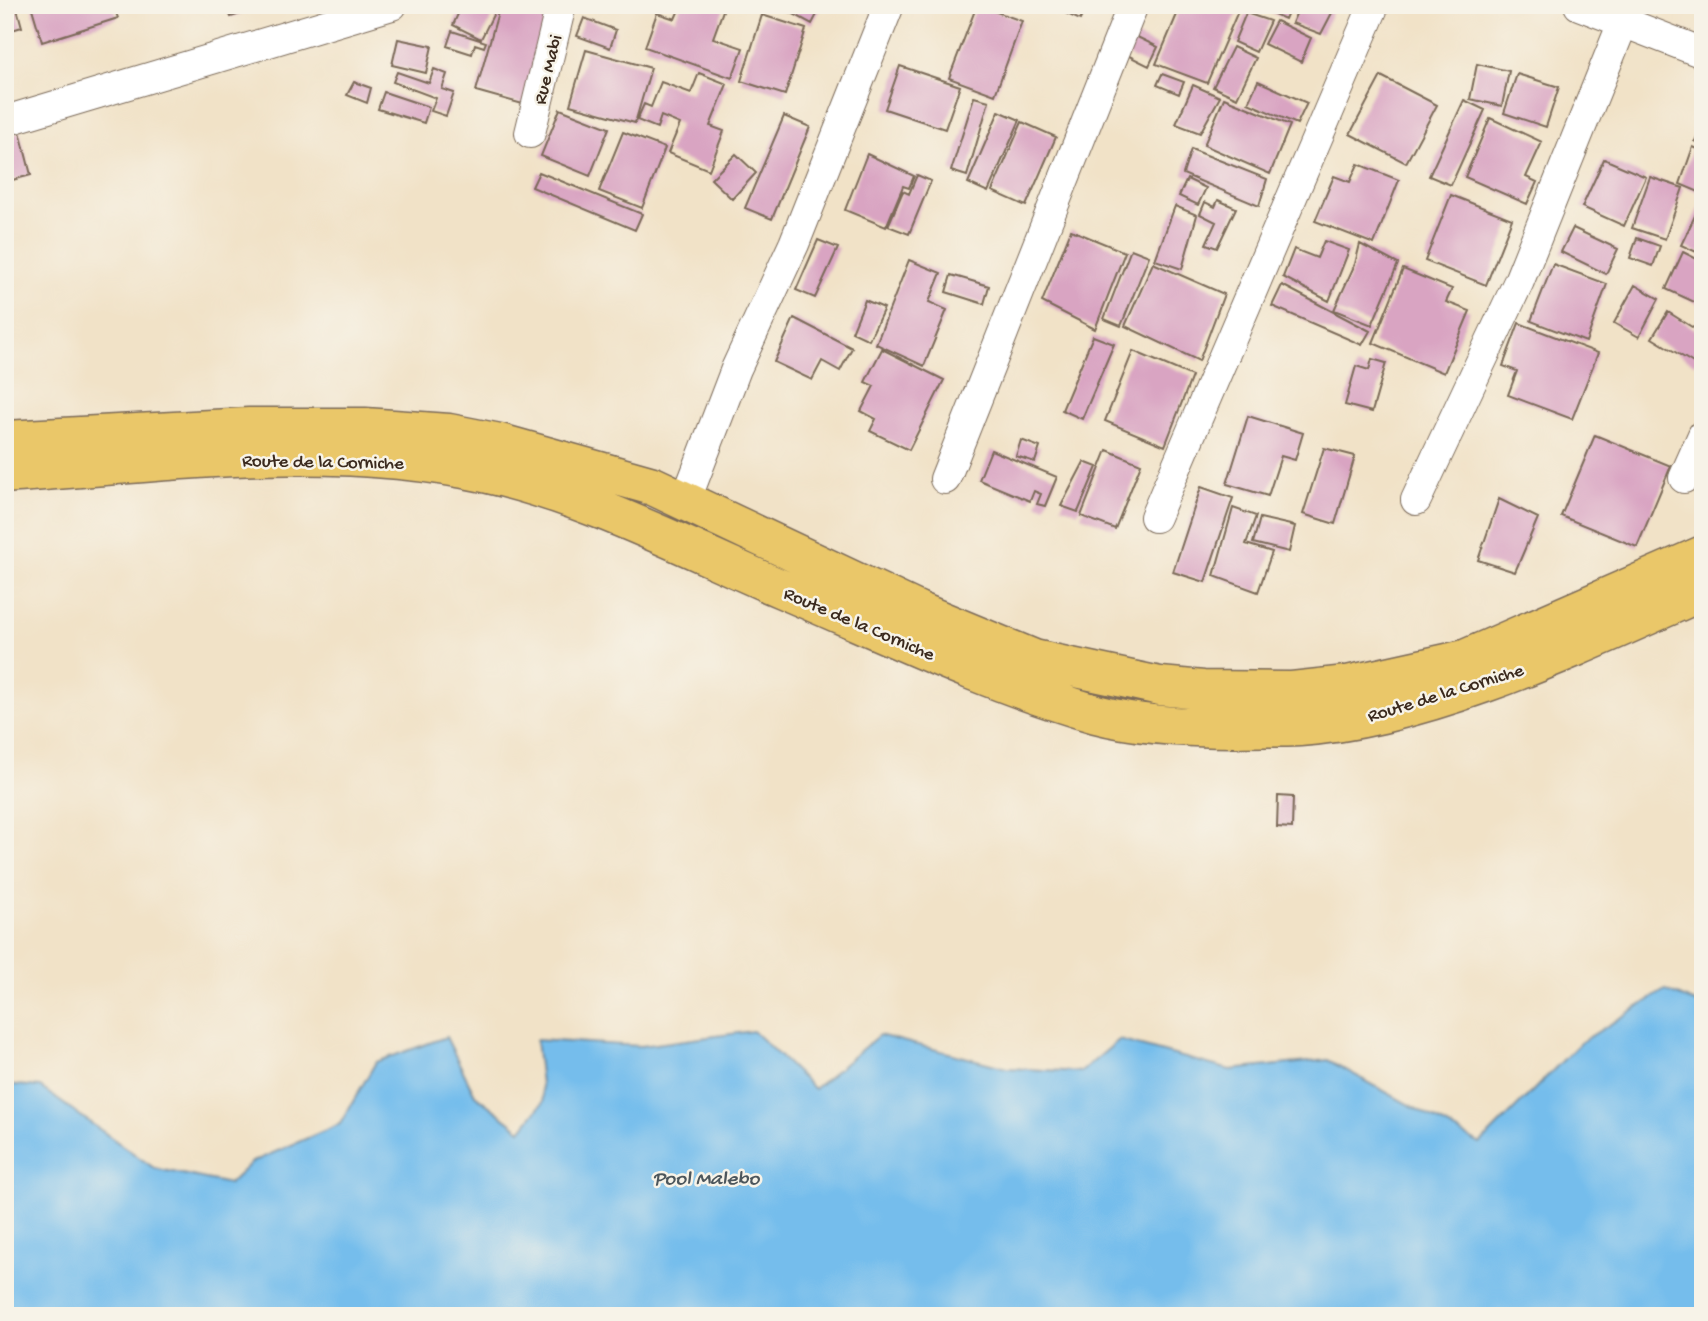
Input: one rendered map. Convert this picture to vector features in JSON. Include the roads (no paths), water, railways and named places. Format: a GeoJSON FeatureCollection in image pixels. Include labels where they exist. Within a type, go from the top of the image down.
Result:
{"type":"FeatureCollection","features":[{"type":"Feature","properties":{"kind":"main road","name":"Route de la Corniche"},"geometry":{"type":"LineString","coordinates":[[5,440],[248,427],[365,427],[449,433],[572,461],[653,486],[892,600],[1034,659],[1160,686],[1203,690],[1293,691],[1347,685],[1465,659],[1703,555]]}},
{"type":"Feature","properties":{"kind":"main road","name":"Route de la Corniche"},"geometry":{"type":"LineString","coordinates":[[5,474],[248,456],[371,457],[485,474],[556,492],[1023,690],[1100,715],[1199,728],[1302,727],[1359,718],[1425,701],[1521,669],[1703,591]]}},
{"type":"Feature","properties":{"kind":"street"},"geometry":{"type":"LineString","coordinates":[[5,121],[392,5]]}},
{"type":"Feature","properties":{"kind":"street","name":"Rue Mabi"},"geometry":{"type":"LineString","coordinates":[[530,133],[561,5]]}},
{"type":"Feature","properties":{"kind":"street"},"geometry":{"type":"LineString","coordinates":[[685,502],[736,369],[794,244],[889,5]]}},
{"type":"Feature","properties":{"kind":"street"},"geometry":{"type":"LineString","coordinates":[[945,480],[1133,5]]}},
{"type":"Feature","properties":{"kind":"street"},"geometry":{"type":"LineString","coordinates":[[1155,517],[1374,5]]}},
{"type":"Feature","properties":{"kind":"street"},"geometry":{"type":"LineString","coordinates":[[1579,5],[1626,14],[1703,53]]}},
{"type":"Feature","properties":{"kind":"street"},"geometry":{"type":"LineString","coordinates":[[1416,500],[1520,281],[1626,14]]}},
{"type":"Feature","properties":{"kind":"street"},"geometry":{"type":"LineString","coordinates":[[1684,478],[1703,435]]}},
{"type":"Feature","properties":{"kind":"water","name":"Pool Malebo"},"geometry":{"type":"Polygon","coordinates":[[[1665,990],[1703,1006],[1703,1316],[5,1316],[5,1084],[40,1087],[154,1168],[229,1184],[252,1162],[340,1124],[376,1062],[446,1037],[475,1095],[521,1130],[543,1102],[536,1040],[641,1046],[753,1031],[814,1089],[879,1035],[1007,1068],[1081,1072],[1119,1040],[1230,1070],[1328,1060],[1480,1144],[1580,1043],[1665,990]]]}}]}
